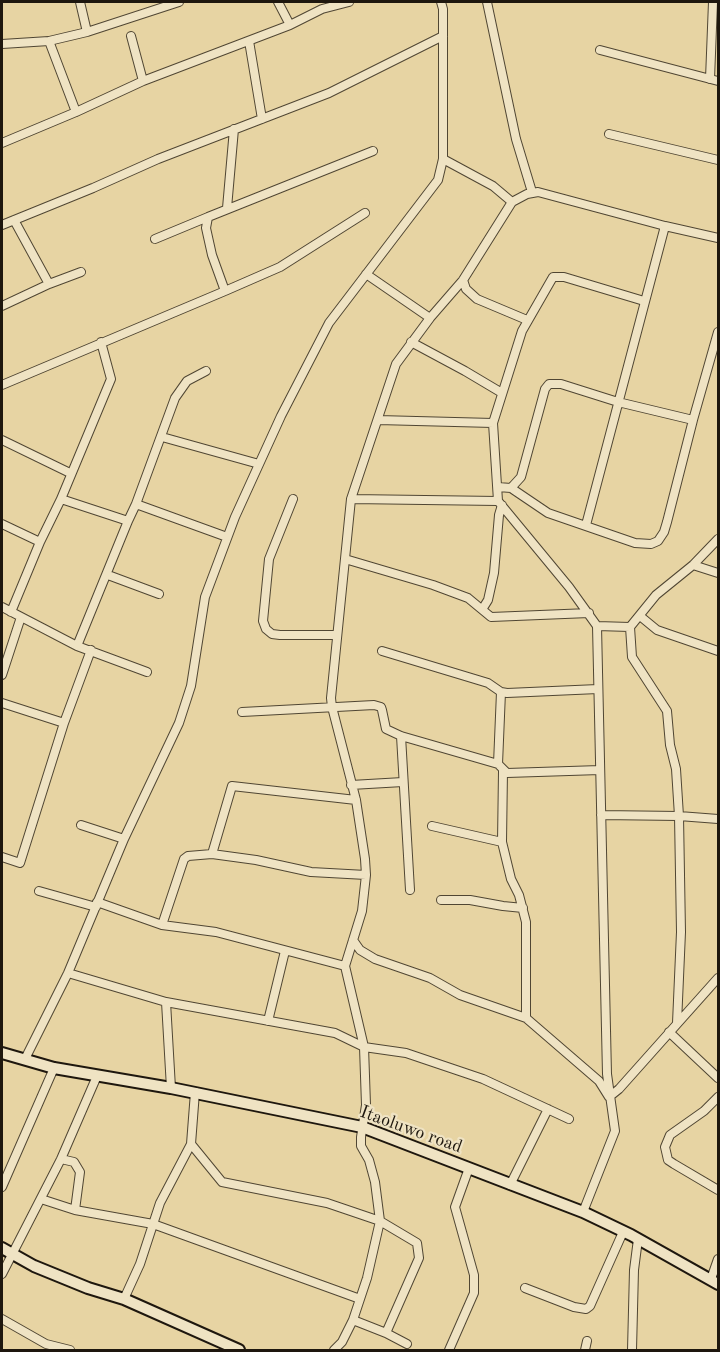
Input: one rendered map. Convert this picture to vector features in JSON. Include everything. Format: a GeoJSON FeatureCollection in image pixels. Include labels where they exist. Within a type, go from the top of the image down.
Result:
{"type":"FeatureCollection","features":[{"type":"Feature","properties":{"kind":"street"},"geometry":{"type":"LineString","coordinates":[[80,2],[87,32]]}},
{"type":"Feature","properties":{"kind":"street"},"geometry":{"type":"LineString","coordinates":[[2,44],[49,40],[87,32],[157,5],[179,2]]}},
{"type":"Feature","properties":{"kind":"street"},"geometry":{"type":"LineString","coordinates":[[278,2],[290,25]]}},
{"type":"Feature","properties":{"kind":"street"},"geometry":{"type":"LineString","coordinates":[[2,143],[143,81],[290,25],[322,9],[349,2]]}},
{"type":"Feature","properties":{"kind":"street"},"geometry":{"type":"LineString","coordinates":[[25,1059],[68,972],[124,839],[179,723],[191,686],[205,597],[227,537],[303,370],[329,322],[438,180],[443,159],[443,9],[441,2]]}},
{"type":"Feature","properties":{"kind":"street"},"geometry":{"type":"LineString","coordinates":[[487,2],[516,139],[532,192]]}},
{"type":"Feature","properties":{"kind":"street"},"geometry":{"type":"LineString","coordinates":[[710,79],[713,2]]}},
{"type":"Feature","properties":{"kind":"street"},"geometry":{"type":"LineString","coordinates":[[131,36],[143,81]]}},
{"type":"Feature","properties":{"kind":"street"},"geometry":{"type":"LineString","coordinates":[[2,225],[158,159],[329,93],[443,36]]}},
{"type":"Feature","properties":{"kind":"street"},"geometry":{"type":"LineString","coordinates":[[49,40],[76,112]]}},
{"type":"Feature","properties":{"kind":"street"},"geometry":{"type":"LineString","coordinates":[[249,41],[262,119]]}},
{"type":"Feature","properties":{"kind":"street"},"geometry":{"type":"LineString","coordinates":[[600,50],[718,81]]}},
{"type":"Feature","properties":{"kind":"street"},"geometry":{"type":"LineString","coordinates":[[227,208],[234,129]]}},
{"type":"Feature","properties":{"kind":"street"},"geometry":{"type":"LineString","coordinates":[[609,134],[718,160]]}},
{"type":"Feature","properties":{"kind":"street"},"geometry":{"type":"LineString","coordinates":[[155,239],[373,151]]}},
{"type":"Feature","properties":{"kind":"street"},"geometry":{"type":"LineString","coordinates":[[443,159],[493,186],[512,202]]}},
{"type":"Feature","properties":{"kind":"street"},"geometry":{"type":"LineString","coordinates":[[334,1350],[342,1342],[353,1320],[367,1278],[380,1221],[375,1182],[369,1160],[361,1146],[366,1105],[364,1047],[345,966],[362,911],[366,875],[356,800],[332,707],[351,499],[396,364],[430,318],[463,280],[512,202],[532,192],[718,238]]}},
{"type":"Feature","properties":{"kind":"street"},"geometry":{"type":"LineString","coordinates":[[2,386],[280,267],[365,213]]}},
{"type":"Feature","properties":{"kind":"street"},"geometry":{"type":"LineString","coordinates":[[208,217],[206,228],[212,255],[225,291]]}},
{"type":"Feature","properties":{"kind":"street"},"geometry":{"type":"LineString","coordinates":[[14,220],[49,284]]}},
{"type":"Feature","properties":{"kind":"street"},"geometry":{"type":"LineString","coordinates":[[586,525],[665,226]]}},
{"type":"Feature","properties":{"kind":"street"},"geometry":{"type":"LineString","coordinates":[[2,306],[81,272]]}},
{"type":"Feature","properties":{"kind":"street"},"geometry":{"type":"LineString","coordinates":[[366,274],[430,318]]}},
{"type":"Feature","properties":{"kind":"street"},"geometry":{"type":"LineString","coordinates":[[483,608],[488,600],[494,573],[500,503],[493,423],[527,320],[553,277],[564,277],[644,301]]}},
{"type":"Feature","properties":{"kind":"street"},"geometry":{"type":"LineString","coordinates":[[463,280],[466,289],[477,299],[527,320]]}},
{"type":"Feature","properties":{"kind":"street"},"geometry":{"type":"LineString","coordinates":[[498,487],[511,488],[548,513],[643,545],[658,541],[667,522],[718,332]]}},
{"type":"Feature","properties":{"kind":"street"},"geometry":{"type":"LineString","coordinates":[[11,612],[111,379],[101,342]]}},
{"type":"Feature","properties":{"kind":"street"},"geometry":{"type":"LineString","coordinates":[[411,342],[502,393]]}},
{"type":"Feature","properties":{"kind":"street"},"geometry":{"type":"LineString","coordinates":[[78,646],[136,504],[175,398],[187,381],[206,371]]}},
{"type":"Feature","properties":{"kind":"street"},"geometry":{"type":"LineString","coordinates":[[511,488],[521,477],[545,389],[549,384],[561,384],[618,402],[693,420]]}},
{"type":"Feature","properties":{"kind":"street"},"geometry":{"type":"LineString","coordinates":[[378,420],[493,423]]}},
{"type":"Feature","properties":{"kind":"street"},"geometry":{"type":"LineString","coordinates":[[162,437],[259,464]]}},
{"type":"Feature","properties":{"kind":"street"},"geometry":{"type":"LineString","coordinates":[[2,440],[70,473]]}},
{"type":"Feature","properties":{"kind":"street"},"geometry":{"type":"LineString","coordinates":[[61,499],[128,521]]}},
{"type":"Feature","properties":{"kind":"street"},"geometry":{"type":"LineString","coordinates":[[293,499],[269,559],[263,621],[266,629],[272,634],[337,635]]}},
{"type":"Feature","properties":{"kind":"street"},"geometry":{"type":"LineString","coordinates":[[351,499],[500,503],[597,626],[609,1097],[615,1131],[612,1144],[583,1212]]}},
{"type":"Feature","properties":{"kind":"street"},"geometry":{"type":"LineString","coordinates":[[136,504],[227,537]]}},
{"type":"Feature","properties":{"kind":"street"},"geometry":{"type":"LineString","coordinates":[[2,524],[40,542]]}},
{"type":"Feature","properties":{"kind":"street"},"geometry":{"type":"LineString","coordinates":[[677,1023],[681,932],[676,770],[670,745],[667,711],[632,657],[630,627],[656,595],[693,565],[718,539]]}},
{"type":"Feature","properties":{"kind":"street"},"geometry":{"type":"LineString","coordinates":[[345,559],[434,585],[468,598],[491,616],[498,618],[589,613]]}},
{"type":"Feature","properties":{"kind":"street"},"geometry":{"type":"LineString","coordinates":[[693,565],[718,573]]}},
{"type":"Feature","properties":{"kind":"street"},"geometry":{"type":"LineString","coordinates":[[108,575],[159,594]]}},
{"type":"Feature","properties":{"kind":"street"},"geometry":{"type":"LineString","coordinates":[[2,607],[78,646],[147,672]]}},
{"type":"Feature","properties":{"kind":"street"},"geometry":{"type":"LineString","coordinates":[[640,616],[657,630],[718,651]]}},
{"type":"Feature","properties":{"kind":"street"},"geometry":{"type":"LineString","coordinates":[[2,675],[21,617]]}},
{"type":"Feature","properties":{"kind":"street"},"geometry":{"type":"LineString","coordinates":[[597,626],[630,627]]}},
{"type":"Feature","properties":{"kind":"street"},"geometry":{"type":"LineString","coordinates":[[2,857],[20,863],[64,723],[91,651]]}},
{"type":"Feature","properties":{"kind":"street"},"geometry":{"type":"LineString","coordinates":[[382,651],[488,683],[501,692],[544,693],[598,689]]}},
{"type":"Feature","properties":{"kind":"street"},"geometry":{"type":"LineString","coordinates":[[501,692],[502,842],[511,879],[526,922],[526,1018]]}},
{"type":"Feature","properties":{"kind":"street"},"geometry":{"type":"LineString","coordinates":[[2,703],[64,723]]}},
{"type":"Feature","properties":{"kind":"street"},"geometry":{"type":"LineString","coordinates":[[242,712],[377,706],[382,710],[386,729],[401,736],[501,767],[511,774],[600,770]]}},
{"type":"Feature","properties":{"kind":"street"},"geometry":{"type":"LineString","coordinates":[[401,736],[410,890]]}},
{"type":"Feature","properties":{"kind":"street"},"geometry":{"type":"LineString","coordinates":[[351,785],[403,782]]}},
{"type":"Feature","properties":{"kind":"street"},"geometry":{"type":"LineString","coordinates":[[212,854],[232,786],[356,800]]}},
{"type":"Feature","properties":{"kind":"street"},"geometry":{"type":"LineString","coordinates":[[601,815],[718,819]]}},
{"type":"Feature","properties":{"kind":"street"},"geometry":{"type":"LineString","coordinates":[[81,825],[124,839]]}},
{"type":"Feature","properties":{"kind":"street"},"geometry":{"type":"LineString","coordinates":[[432,826],[502,842]]}},
{"type":"Feature","properties":{"kind":"street"},"geometry":{"type":"LineString","coordinates":[[162,925],[184,859],[188,856],[212,854],[256,860],[311,872],[366,875]]}},
{"type":"Feature","properties":{"kind":"street"},"geometry":{"type":"LineString","coordinates":[[39,891],[96,904],[162,925],[216,932],[345,966]]}},
{"type":"Feature","properties":{"kind":"street"},"geometry":{"type":"LineString","coordinates":[[441,900],[471,900],[523,908]]}},
{"type":"Feature","properties":{"kind":"street"},"geometry":{"type":"LineString","coordinates":[[353,940],[360,950],[375,959],[430,978],[460,995],[526,1018],[599,1081],[609,1097]]}},
{"type":"Feature","properties":{"kind":"street"},"geometry":{"type":"LineString","coordinates":[[268,1021],[285,951]]}},
{"type":"Feature","properties":{"kind":"street"},"geometry":{"type":"LineString","coordinates":[[68,972],[166,1002],[335,1033],[364,1047],[406,1053],[483,1079],[569,1119]]}},
{"type":"Feature","properties":{"kind":"street"},"geometry":{"type":"LineString","coordinates":[[609,1097],[619,1089],[718,978]]}},
{"type":"Feature","properties":{"kind":"street"},"geometry":{"type":"LineString","coordinates":[[166,1002],[171,1088]]}},
{"type":"Feature","properties":{"kind":"street"},"geometry":{"type":"LineString","coordinates":[[669,1032],[718,1078]]}},
{"type":"Feature","properties":{"kind":"street","name":"Itaoluwo road"},"geometry":{"type":"LineString","coordinates":[[2,1053],[54,1068],[195,1092],[362,1127],[583,1212],[638,1239],[715,1282]]}},
{"type":"Feature","properties":{"kind":"street"},"geometry":{"type":"LineString","coordinates":[[2,1187],[54,1068]]}},
{"type":"Feature","properties":{"kind":"street"},"geometry":{"type":"LineString","coordinates":[[2,1274],[7,1250],[41,1199],[97,1076]]}},
{"type":"Feature","properties":{"kind":"street"},"geometry":{"type":"LineString","coordinates":[[124,1299],[140,1264],[159,1203],[191,1144],[195,1092]]}},
{"type":"Feature","properties":{"kind":"street"},"geometry":{"type":"LineString","coordinates":[[718,1097],[704,1111],[670,1135],[665,1147],[668,1160],[718,1190]]}},
{"type":"Feature","properties":{"kind":"street"},"geometry":{"type":"LineString","coordinates":[[510,1185],[548,1109]]}},
{"type":"Feature","properties":{"kind":"street"},"geometry":{"type":"LineString","coordinates":[[191,1144],[222,1182],[327,1203],[380,1221],[413,1240],[419,1249],[419,1258],[386,1333]]}},
{"type":"Feature","properties":{"kind":"street"},"geometry":{"type":"LineString","coordinates":[[61,1159],[74,1162],[80,1172],[75,1210]]}},
{"type":"Feature","properties":{"kind":"street"},"geometry":{"type":"LineString","coordinates":[[450,1350],[474,1293],[474,1275],[455,1207],[469,1168]]}},
{"type":"Feature","properties":{"kind":"street"},"geometry":{"type":"LineString","coordinates":[[41,1199],[75,1210],[153,1224],[360,1299]]}},
{"type":"Feature","properties":{"kind":"street"},"geometry":{"type":"LineString","coordinates":[[525,1288],[574,1307],[586,1309],[590,1306],[623,1232]]}},
{"type":"Feature","properties":{"kind":"street"},"geometry":{"type":"LineString","coordinates":[[632,1350],[634,1270],[638,1239]]}},
{"type":"Feature","properties":{"kind":"street"},"geometry":{"type":"LineString","coordinates":[[7,1250],[34,1266],[88,1288],[124,1299],[239,1350]]}},
{"type":"Feature","properties":{"kind":"street"},"geometry":{"type":"LineString","coordinates":[[715,1282],[718,1259]]}},
{"type":"Feature","properties":{"kind":"street"},"geometry":{"type":"LineString","coordinates":[[2,1319],[44,1347],[70,1350]]}},
{"type":"Feature","properties":{"kind":"street"},"geometry":{"type":"LineString","coordinates":[[353,1320],[408,1344]]}},
{"type":"Feature","properties":{"kind":"street"},"geometry":{"type":"LineString","coordinates":[[585,1350],[587,1341]]}}]}
